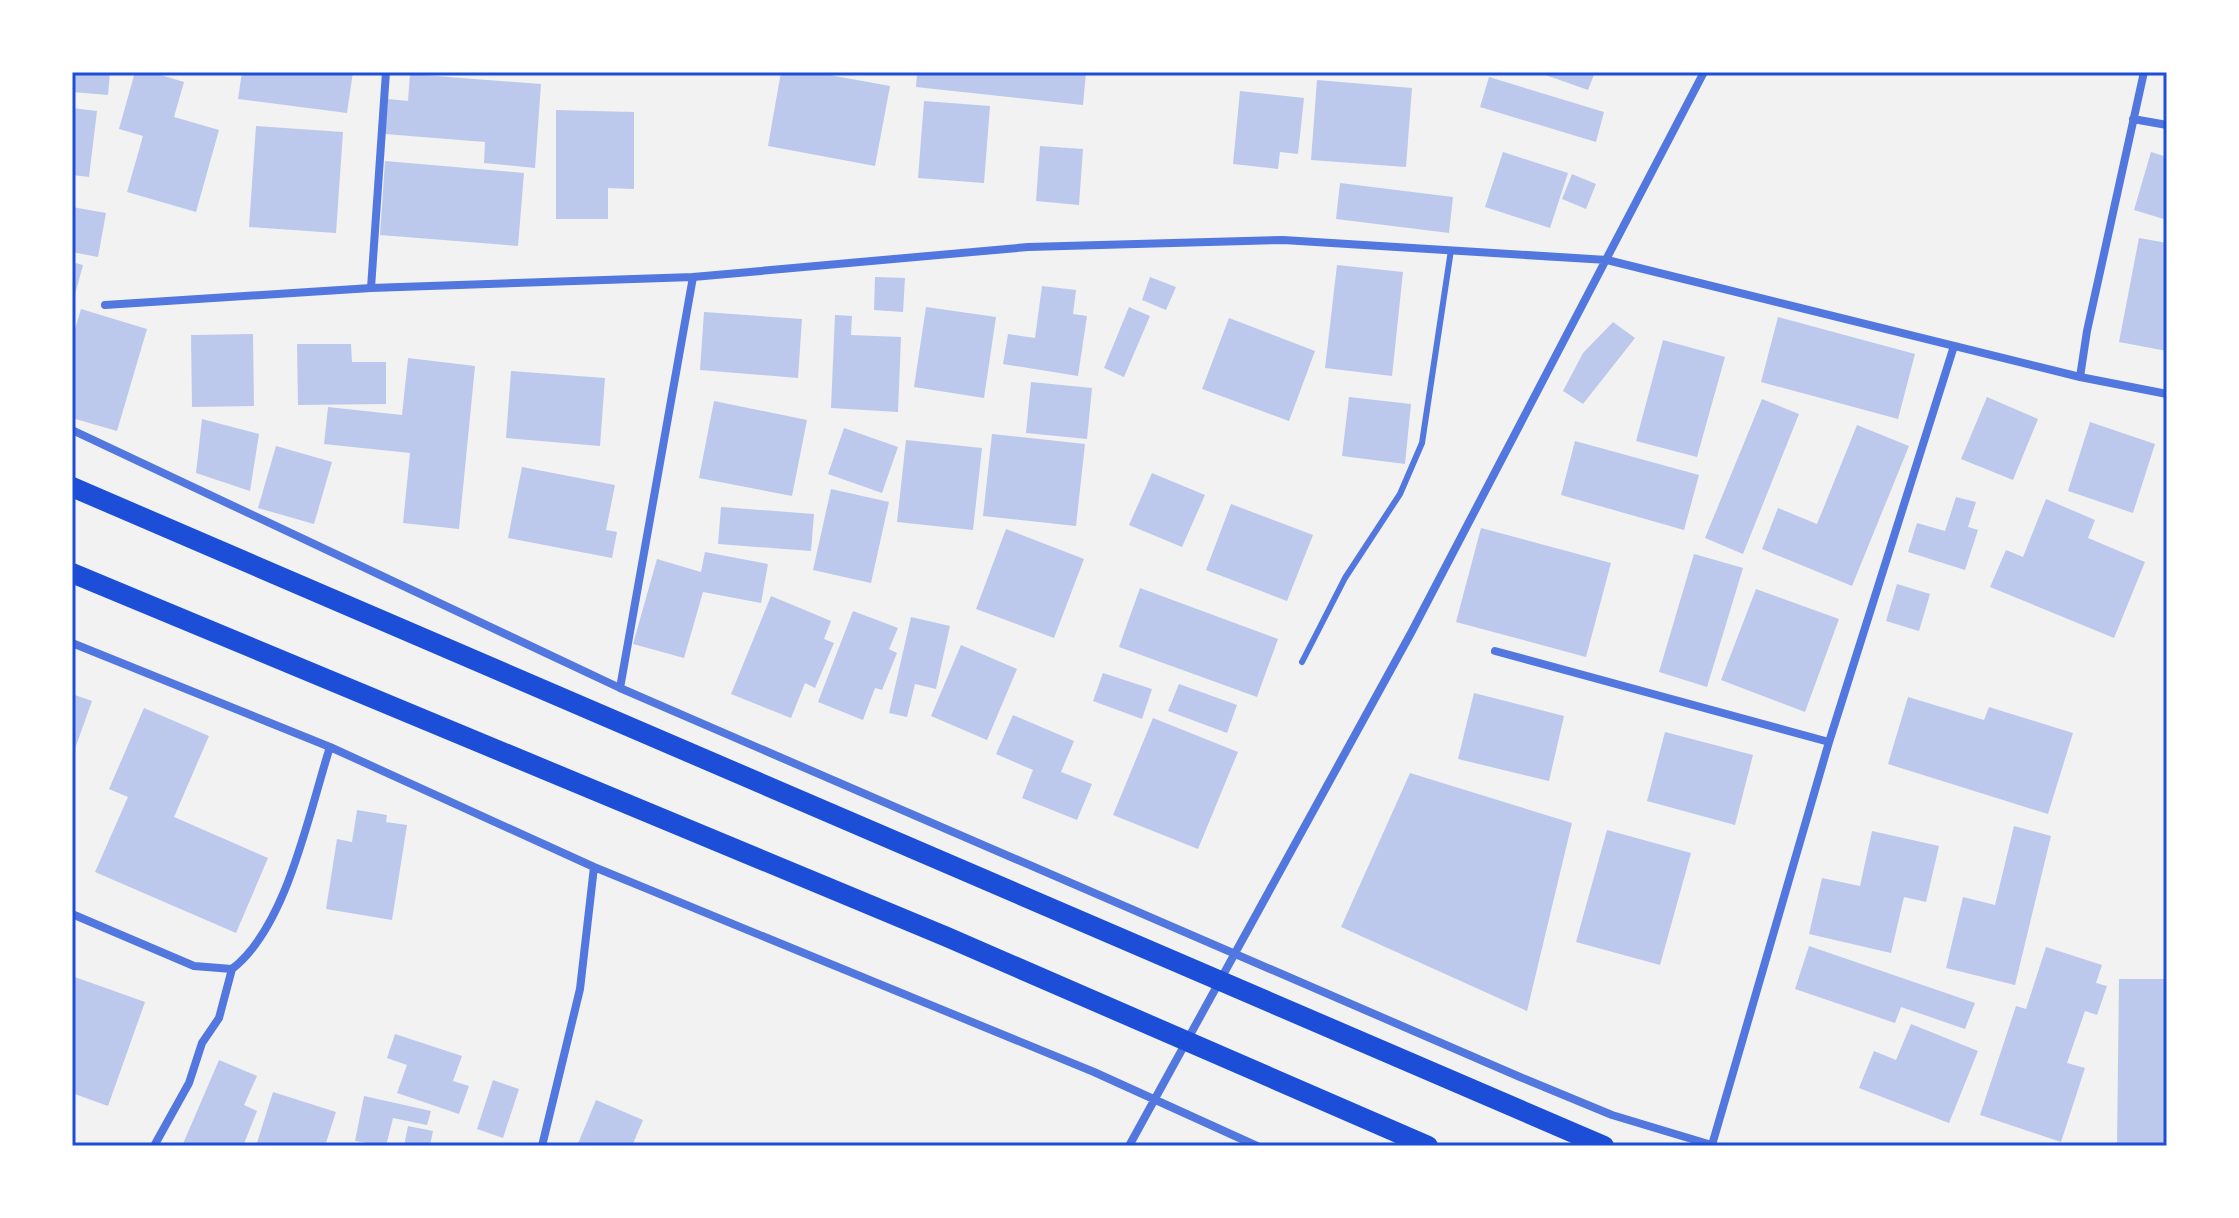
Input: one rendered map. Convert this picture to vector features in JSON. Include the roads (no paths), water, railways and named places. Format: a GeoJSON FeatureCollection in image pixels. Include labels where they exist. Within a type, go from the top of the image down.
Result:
{"type":"FeatureCollection","features":[{"type":"Feature","properties":{"kind":"main road"},"geometry":{"type":"LineString","coordinates":[[72,487],[1604,1146]]}},
{"type":"Feature","properties":{"kind":"main road"},"geometry":{"type":"LineString","coordinates":[[72,573],[947,937],[1428,1146]]}},
{"type":"Feature","properties":{"kind":"street"},"geometry":{"type":"LineString","coordinates":[[371,288],[386,72]]}},
{"type":"Feature","properties":{"kind":"street"},"geometry":{"type":"LineString","coordinates":[[1129,1146],[1356,735],[1704,72]]}},
{"type":"Feature","properties":{"kind":"street"},"geometry":{"type":"LineString","coordinates":[[2080,377],[2087,331],[2144,72]]}},
{"type":"Feature","properties":{"kind":"street"},"geometry":{"type":"LineString","coordinates":[[2133,119],[2167,125]]}},
{"type":"Feature","properties":{"kind":"street"},"geometry":{"type":"LineString","coordinates":[[105,305],[371,288],[693,277],[1044,247],[1283,240],[1607,260],[2080,377],[2167,394]]}},
{"type":"Feature","properties":{"kind":"street"},"geometry":{"type":"LineString","coordinates":[[620,688],[693,277]]}},
{"type":"Feature","properties":{"kind":"street"},"geometry":{"type":"LineString","coordinates":[[72,430],[620,688],[1520,1077],[1612,1115],[1713,1145],[1829,742],[1954,346]]}},
{"type":"Feature","properties":{"kind":"street"},"geometry":{"type":"LineString","coordinates":[[72,643],[330,747],[594,867],[1094,1072],[1257,1146]]}},
{"type":"Feature","properties":{"kind":"street"},"geometry":{"type":"LineString","coordinates":[[1495,651],[1829,742]]}},
{"type":"Feature","properties":{"kind":"street"},"geometry":{"type":"LineString","coordinates":[[154,1146],[189,1083],[202,1043],[219,1018],[232,969],[251,955],[275,916],[330,747]]}},
{"type":"Feature","properties":{"kind":"street"},"geometry":{"type":"LineString","coordinates":[[542,1146],[580,989],[594,867]]}},
{"type":"Feature","properties":{"kind":"street"},"geometry":{"type":"LineString","coordinates":[[72,914],[194,966],[232,969]]}},
{"type":"Feature","properties":{"kind":"lane"},"geometry":{"type":"LineString","coordinates":[[1302,662],[1345,578],[1400,494],[1422,443],[1451,250]]}}]}
